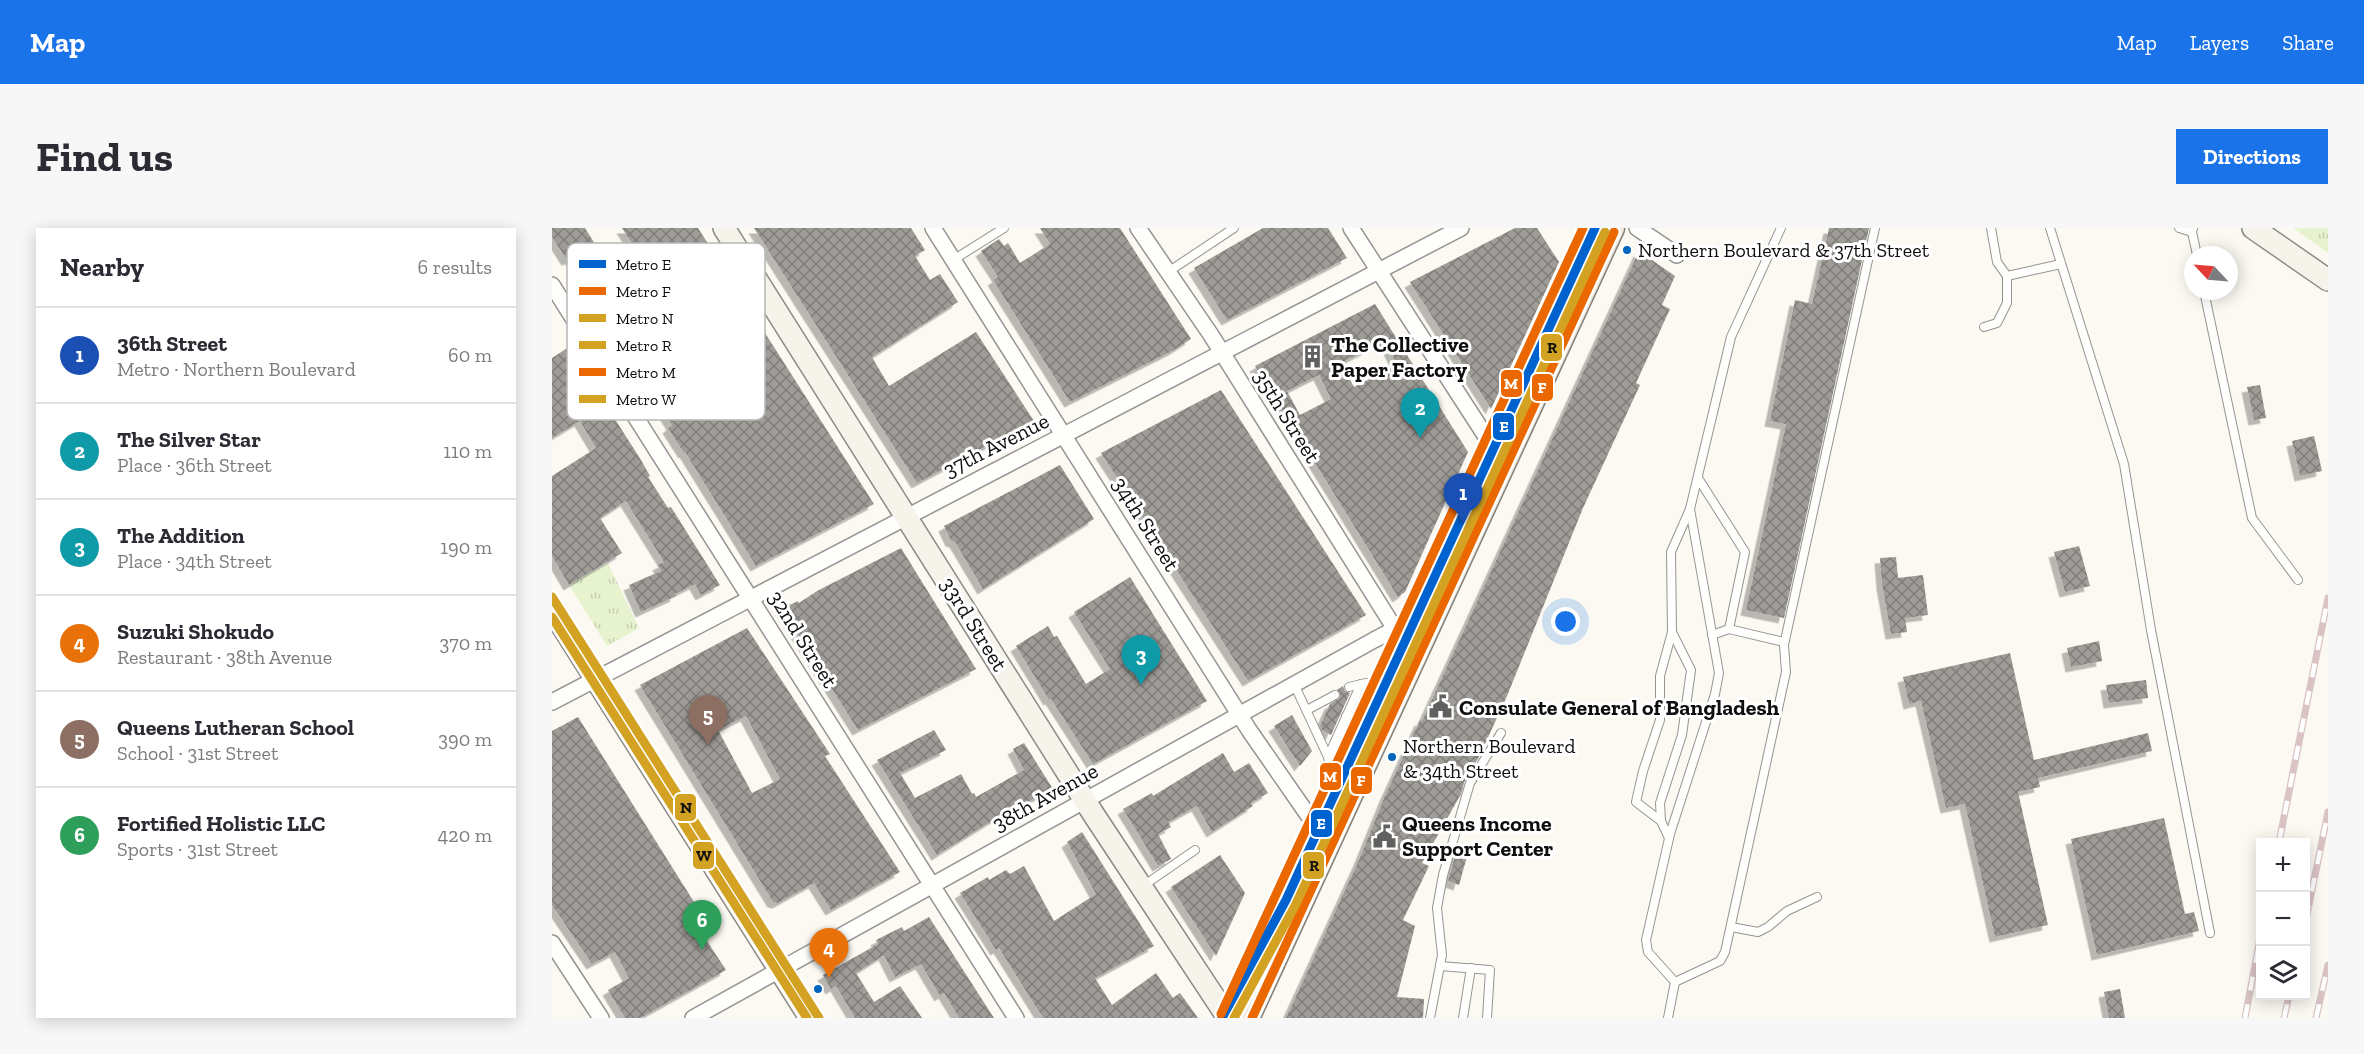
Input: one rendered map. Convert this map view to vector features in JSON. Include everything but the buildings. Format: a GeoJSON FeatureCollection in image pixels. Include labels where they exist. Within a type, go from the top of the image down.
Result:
{"type":"FeatureCollection","features":[{"type":"Feature","properties":{"kind":"main road","name":"33rd Street"},"geometry":{"type":"LineString","coordinates":[[724,228],[733,243]]}},
{"type":"Feature","properties":{"kind":"main road"},"geometry":{"type":"LineString","coordinates":[[1247,1018],[1612,228]]}},
{"type":"Feature","properties":{"kind":"main road"},"geometry":{"type":"LineString","coordinates":[[2253,228],[2328,280]]}},
{"type":"Feature","properties":{"kind":"main road","name":"33rd Street"},"geometry":{"type":"LineString","coordinates":[[765,293],[1085,800],[1228,1018]]}},
{"type":"Feature","properties":{"kind":"main road"},"geometry":{"type":"LineString","coordinates":[[552,610],[810,1018]]}},
{"type":"Feature","properties":{"kind":"street","name":"34th Street"},"geometry":{"type":"LineString","coordinates":[[933,228],[1240,715],[1308,815],[1331,836]]}},
{"type":"Feature","properties":{"kind":"street","name":"35th Street"},"geometry":{"type":"LineString","coordinates":[[1138,228],[1221,352],[1395,629]]}},
{"type":"Feature","properties":{"kind":"street"},"geometry":{"type":"LineString","coordinates":[[1351,228],[1503,463]]}},
{"type":"Feature","properties":{"kind":"street","name":"37th Avenue"},"geometry":{"type":"LineString","coordinates":[[552,702],[1461,228]]}},
{"type":"Feature","properties":{"kind":"street"},"geometry":{"type":"LineString","coordinates":[[1637,228],[1677,255]]}},
{"type":"Feature","properties":{"kind":"street","name":"32nd Street"},"geometry":{"type":"LineString","coordinates":[[552,285],[567,309]]}},
{"type":"Feature","properties":{"kind":"street","name":"32nd Street"},"geometry":{"type":"LineString","coordinates":[[637,420],[1016,1018]]}},
{"type":"Feature","properties":{"kind":"street"},"geometry":{"type":"LineString","coordinates":[[1395,629],[1421,641]]}},
{"type":"Feature","properties":{"kind":"street","name":"38th Avenue"},"geometry":{"type":"LineString","coordinates":[[693,1018],[1395,629]]}},
{"type":"Feature","properties":{"kind":"street"},"geometry":{"type":"LineString","coordinates":[[552,943],[601,1018]]}},
{"type":"Feature","properties":{"kind":"lane"},"geometry":{"type":"LineString","coordinates":[[953,260],[1004,228]]}},
{"type":"Feature","properties":{"kind":"lane"},"geometry":{"type":"LineString","coordinates":[[1166,273],[1234,228]]}},
{"type":"Feature","properties":{"kind":"lane"},"geometry":{"type":"LineString","coordinates":[[1661,821],[1636,802],[1659,720],[1660,676],[1672,632],[1671,552],[1690,509],[1731,337],[1781,228]]}},
{"type":"Feature","properties":{"kind":"lane"},"geometry":{"type":"LineString","coordinates":[[1675,982],[1696,974],[1720,960],[1725,952],[1786,672],[1784,642],[1875,228]]}},
{"type":"Feature","properties":{"kind":"lane"},"geometry":{"type":"LineString","coordinates":[[1984,327],[1997,323],[2007,303],[2007,276],[1996,262],[1990,228]]}},
{"type":"Feature","properties":{"kind":"lane"},"geometry":{"type":"LineString","coordinates":[[2050,228],[2124,464],[2151,630],[2210,933]]}},
{"type":"Feature","properties":{"kind":"lane"},"geometry":{"type":"LineString","coordinates":[[2180,228],[2192,230],[2195,246]]}},
{"type":"Feature","properties":{"kind":"lane"},"geometry":{"type":"LineString","coordinates":[[2007,276],[2061,264]]}},
{"type":"Feature","properties":{"kind":"lane"},"geometry":{"type":"LineString","coordinates":[[2206,300],[2252,518],[2298,580]]}},
{"type":"Feature","properties":{"kind":"lane"},"geometry":{"type":"LineString","coordinates":[[1698,478],[1745,552],[1729,629]]}},
{"type":"Feature","properties":{"kind":"lane"},"geometry":{"type":"LineString","coordinates":[[1675,982],[1648,952],[1646,943],[1669,838],[1715,694],[1719,673],[1690,509]]}},
{"type":"Feature","properties":{"kind":"lane"},"geometry":{"type":"LineString","coordinates":[[1712,635],[1729,629],[1784,642]]}},
{"type":"Feature","properties":{"kind":"lane"},"geometry":{"type":"LineString","coordinates":[[1669,838],[1661,821],[1660,803],[1682,735],[1691,670],[1672,632]]}},
{"type":"Feature","properties":{"kind":"lane"},"geometry":{"type":"LineString","coordinates":[[1349,687],[1366,683],[1396,695]]}},
{"type":"Feature","properties":{"kind":"lane"},"geometry":{"type":"LineString","coordinates":[[1294,684],[1328,756],[1330,766],[1358,779]]}},
{"type":"Feature","properties":{"kind":"lane"},"geometry":{"type":"LineString","coordinates":[[1328,756],[1361,684]]}},
{"type":"Feature","properties":{"kind":"lane"},"geometry":{"type":"LineString","coordinates":[[1307,710],[1335,695]]}},
{"type":"Feature","properties":{"kind":"lane"},"geometry":{"type":"LineString","coordinates":[[1346,716],[1380,731]]}},
{"type":"Feature","properties":{"kind":"lane"},"geometry":{"type":"LineString","coordinates":[[1430,1018],[1442,955],[1437,908],[1443,875],[1470,783],[1501,733]]}},
{"type":"Feature","properties":{"kind":"lane"},"geometry":{"type":"LineString","coordinates":[[1142,887],[1195,850]]}},
{"type":"Feature","properties":{"kind":"lane"},"geometry":{"type":"LineString","coordinates":[[1731,927],[1758,932],[1768,927],[1786,911],[1817,897]]}},
{"type":"Feature","properties":{"kind":"lane"},"geometry":{"type":"LineString","coordinates":[[1440,966],[1490,970],[1487,1018]]}},
{"type":"Feature","properties":{"kind":"lane"},"geometry":{"type":"LineString","coordinates":[[1463,1018],[1471,968]]}},
{"type":"Feature","properties":{"kind":"lane"},"geometry":{"type":"LineString","coordinates":[[1668,1018],[1675,982]]}},
{"type":"Feature","properties":{"kind":"green space"},"geometry":{"type":"Polygon","coordinates":[[[2293,228],[2328,228],[2328,253],[2293,228]]]}},
{"type":"Feature","properties":{"kind":"green space"},"geometry":{"type":"Polygon","coordinates":[[[608,563],[639,628],[607,646],[569,585],[608,563]]]}},
{"type":"Feature","properties":{"kind":"railway"},"geometry":{"type":"LineString","coordinates":[[2280,838],[2328,598]]}},
{"type":"Feature","properties":{"kind":"railway"},"geometry":{"type":"LineString","coordinates":[[552,614],[808,1018]]}},
{"type":"Feature","properties":{"kind":"railway"},"geometry":{"type":"LineString","coordinates":[[2310,900],[2328,812]]}},
{"type":"Feature","properties":{"kind":"railway"},"geometry":{"type":"LineString","coordinates":[[2245,1018],[2259,946]]}},
{"type":"Feature","properties":{"kind":"railway"},"geometry":{"type":"LineString","coordinates":[[2316,1018],[2328,965]]}},
{"type":"Feature","properties":{"kind":"railway"},"geometry":{"type":"LineString","coordinates":[[2284,1018],[2288,1000]]}},
{"type":"Feature","properties":{"kind":"metro line","name":"M"},"geometry":{"type":"LineString","coordinates":[[1221,1014],[1583,228]]}},
{"type":"Feature","properties":{"kind":"metro line","name":"E"},"geometry":{"type":"LineString","coordinates":[[1222,1018],[1286,900],[1595,228]]}},
{"type":"Feature","properties":{"kind":"metro line","name":"R"},"geometry":{"type":"LineString","coordinates":[[1234,1018],[1296,904],[1605,232]]}},
{"type":"Feature","properties":{"kind":"metro line","name":"F"},"geometry":{"type":"LineString","coordinates":[[1252,1018],[1614,232]]}},
{"type":"Feature","properties":{"kind":"metro line","name":"N"},"geometry":{"type":"LineString","coordinates":[[552,597],[819,1018]]}},
{"type":"Feature","properties":{"kind":"metro line","name":"W"},"geometry":{"type":"LineString","coordinates":[[552,617],[807,1018]]}},
{"type":"Feature","properties":{"kind":"place","name":"Northern Boulevard & 37th Street"},"geometry":{"type":"Point","coordinates":[1627,250]}},
{"type":"Feature","properties":{"kind":"place","name":"The Collective Paper Factory"},"geometry":{"type":"Point","coordinates":[1313,357]}},
{"type":"Feature","properties":{"kind":"place","name":"The Silver Star"},"geometry":{"type":"Point","coordinates":[1420,438]}},
{"type":"Feature","properties":{"kind":"place","name":"36th Street"},"geometry":{"type":"Point","coordinates":[1463,523]}},
{"type":"Feature","properties":{"kind":"place","name":"The Addition"},"geometry":{"type":"Point","coordinates":[1141,685]}},
{"type":"Feature","properties":{"kind":"place","name":"Consulate General of Bangladesh"},"geometry":{"type":"Point","coordinates":[1441,707]}},
{"type":"Feature","properties":{"kind":"place","name":"Queens Lutheran School"},"geometry":{"type":"Point","coordinates":[708,745]}},
{"type":"Feature","properties":{"kind":"place","name":"Northern Boulevard & 34th Street"},"geometry":{"type":"Point","coordinates":[1392,757]}},
{"type":"Feature","properties":{"kind":"place","name":"Queens Income Support Center"},"geometry":{"type":"Point","coordinates":[1384,836]}},
{"type":"Feature","properties":{"kind":"place","name":"Fortified Holistic LLC"},"geometry":{"type":"Point","coordinates":[702,950]}},
{"type":"Feature","properties":{"kind":"place","name":"Suzuki Shokudo"},"geometry":{"type":"Point","coordinates":[829,978]}}]}
